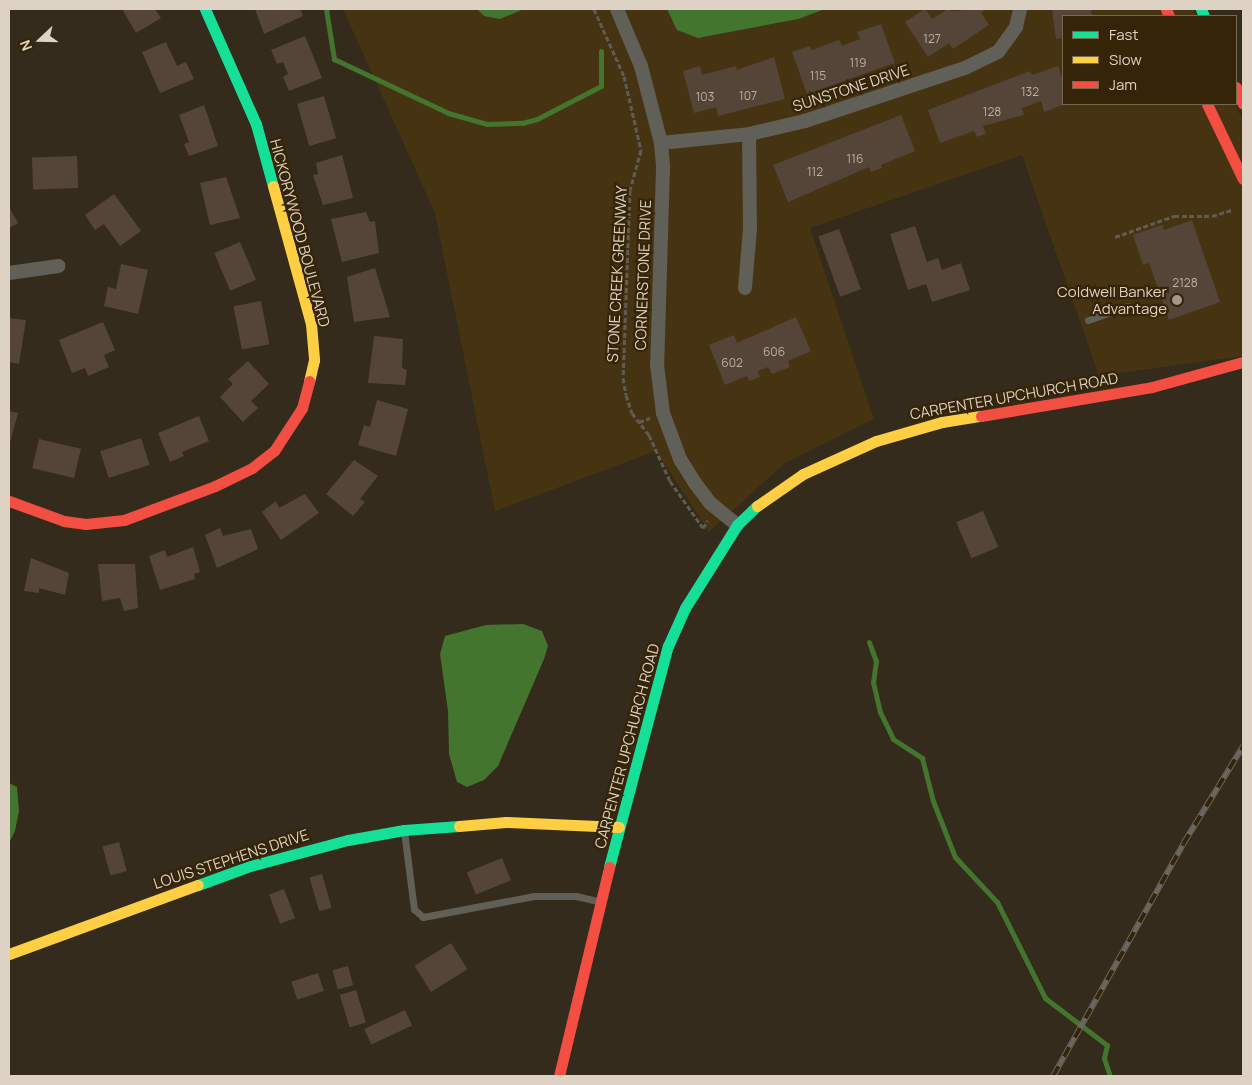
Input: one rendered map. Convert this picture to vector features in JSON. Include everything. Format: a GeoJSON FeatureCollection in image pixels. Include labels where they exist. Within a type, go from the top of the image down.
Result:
{"type":"FeatureCollection","features":[{"type":"Feature","properties":{"kind":"street","name":"HICKORYWOOD BOULEVARD"},"geometry":{"type":"LineString","coordinates":[[9,501],[64,520],[86,524],[124,520],[215,486],[252,468],[274,451],[302,408],[314,360],[311,324],[256,124],[205,9]]}},
{"type":"Feature","properties":{"kind":"street","name":"CORNERSTONE DRIVE"},"geometry":{"type":"LineString","coordinates":[[617,9],[641,66],[660,143],[663,178],[657,366],[663,412],[680,458],[695,483],[710,503],[737,525]]}},
{"type":"Feature","properties":{"kind":"street","name":"SUNSTONE DRIVE"},"geometry":{"type":"LineString","coordinates":[[660,143],[749,134],[805,121],[984,60],[998,52],[1009,38],[1020,9]]}},
{"type":"Feature","properties":{"kind":"street"},"geometry":{"type":"LineString","coordinates":[[1237,89],[1243,104]]}},
{"type":"Feature","properties":{"kind":"street"},"geometry":{"type":"LineString","coordinates":[[1208,105],[1243,179]]}},
{"type":"Feature","properties":{"kind":"street"},"geometry":{"type":"LineString","coordinates":[[745,288],[750,229],[749,134]]}},
{"type":"Feature","properties":{"kind":"street"},"geometry":{"type":"LineString","coordinates":[[9,273],[59,266]]}},
{"type":"Feature","properties":{"kind":"street","name":"CARPENTER UPCHURCH ROAD"},"geometry":{"type":"LineString","coordinates":[[559,1076],[619,826],[668,646],[685,608],[737,525],[767,497],[803,474],[876,441],[944,422],[1152,387],[1243,362]]}},
{"type":"Feature","properties":{"kind":"street","name":"LOUIS STEPHENS DRIVE"},"geometry":{"type":"LineString","coordinates":[[9,954],[250,866],[301,850],[404,830],[506,822],[619,826]]}},
{"type":"Feature","properties":{"kind":"lane"},"geometry":{"type":"LineString","coordinates":[[1088,320],[1128,306]]}},
{"type":"Feature","properties":{"kind":"lane"},"geometry":{"type":"LineString","coordinates":[[404,830],[414,909],[424,917],[534,896],[576,896],[601,902]]}},
{"type":"Feature","properties":{"kind":"path","name":"STONE CREEK GREENWAY"},"geometry":{"type":"LineString","coordinates":[[594,9],[624,76],[641,150],[630,190],[623,369],[626,395],[632,413],[649,435],[670,481],[703,528]]}},
{"type":"Feature","properties":{"kind":"path"},"geometry":{"type":"LineString","coordinates":[[1115,237],[1174,216],[1212,216],[1232,210]]}},
{"type":"Feature","properties":{"kind":"shaded area"},"geometry":{"type":"Polygon","coordinates":[[[343,9],[1193,9],[1196,15],[1062,15],[1062,105],[1235,105],[1243,121],[1243,356],[1099,376],[1022,155],[810,228],[874,419],[785,463],[709,532],[656,451],[495,511],[435,213],[343,9]]]}},
{"type":"Feature","properties":{"kind":"shaded area"},"geometry":{"type":"Polygon","coordinates":[[[477,9],[524,9],[500,19],[484,16],[477,9]]]}},
{"type":"Feature","properties":{"kind":"shaded area"},"geometry":{"type":"Polygon","coordinates":[[[667,9],[825,9],[798,19],[698,38],[677,30],[667,9]]]}},
{"type":"Feature","properties":{"kind":"shaded area"},"geometry":{"type":"Polygon","coordinates":[[[523,624],[542,631],[548,646],[544,659],[498,766],[484,780],[467,787],[457,782],[449,754],[448,711],[440,654],[445,636],[486,625],[523,624]]]}},
{"type":"Feature","properties":{"kind":"shaded area"},"geometry":{"type":"Polygon","coordinates":[[[9,783],[17,787],[19,811],[15,831],[9,843],[9,783]]]}},
{"type":"Feature","properties":{"kind":"building"},"geometry":{"type":"Polygon","coordinates":[[[122,9],[155,9],[161,18],[136,33],[122,9]]]}},
{"type":"Feature","properties":{"kind":"building"},"geometry":{"type":"Polygon","coordinates":[[[255,9],[300,9],[303,16],[264,34],[255,9]]]}},
{"type":"Feature","properties":{"kind":"building"},"geometry":{"type":"Polygon","coordinates":[[[925,9],[932,19],[948,9],[952,11],[986,9],[981,13],[989,25],[953,49],[949,43],[928,57],[905,22],[925,9]]]}},
{"type":"Feature","properties":{"kind":"building"},"geometry":{"type":"Polygon","coordinates":[[[1052,9],[1091,9],[1092,15],[1062,15],[1062,38],[1056,39],[1052,9]]]}},
{"type":"Feature","properties":{"kind":"building"},"geometry":{"type":"Polygon","coordinates":[[[881,24],[895,63],[807,94],[792,52],[810,46],[812,50],[839,40],[842,46],[860,39],[857,32],[881,24]]]}},
{"type":"Feature","properties":{"kind":"building"},"geometry":{"type":"Polygon","coordinates":[[[305,36],[322,78],[289,91],[283,77],[288,74],[283,62],[277,64],[271,50],[305,36]]]}},
{"type":"Feature","properties":{"kind":"building"},"geometry":{"type":"Polygon","coordinates":[[[166,42],[177,66],[186,62],[194,79],[160,93],[142,52],[166,42]]]}},
{"type":"Feature","properties":{"kind":"building"},"geometry":{"type":"Polygon","coordinates":[[[774,57],[785,99],[718,116],[716,107],[694,113],[683,71],[700,66],[702,75],[736,66],[737,70],[774,57]]]}},
{"type":"Feature","properties":{"kind":"building"},"geometry":{"type":"Polygon","coordinates":[[[1058,66],[1062,78],[1063,105],[1044,112],[1041,101],[1022,108],[1024,115],[983,126],[986,134],[977,137],[974,131],[940,143],[928,110],[1030,71],[1032,75],[1058,66]]]}},
{"type":"Feature","properties":{"kind":"building"},"geometry":{"type":"Polygon","coordinates":[[[324,96],[336,138],[309,146],[297,104],[324,96]]]}},
{"type":"Feature","properties":{"kind":"building"},"geometry":{"type":"Polygon","coordinates":[[[204,105],[218,146],[189,156],[184,144],[189,142],[179,115],[204,105]]]}},
{"type":"Feature","properties":{"kind":"building"},"geometry":{"type":"Polygon","coordinates":[[[901,115],[915,151],[881,165],[882,168],[871,172],[869,167],[788,202],[773,165],[901,115]]]}},
{"type":"Feature","properties":{"kind":"building"},"geometry":{"type":"Polygon","coordinates":[[[342,155],[353,198],[323,205],[313,175],[318,174],[316,163],[342,155]]]}},
{"type":"Feature","properties":{"kind":"building"},"geometry":{"type":"Polygon","coordinates":[[[77,156],[78,188],[33,190],[32,158],[77,156]]]}},
{"type":"Feature","properties":{"kind":"building"},"geometry":{"type":"Polygon","coordinates":[[[226,177],[240,218],[210,225],[200,183],[226,177]]]}},
{"type":"Feature","properties":{"kind":"building"},"geometry":{"type":"Polygon","coordinates":[[[114,194],[141,231],[120,246],[104,224],[95,230],[85,215],[114,194]]]}},
{"type":"Feature","properties":{"kind":"building"},"geometry":{"type":"Polygon","coordinates":[[[9,207],[18,223],[9,228],[9,207]]]}},
{"type":"Feature","properties":{"kind":"building"},"geometry":{"type":"Polygon","coordinates":[[[366,212],[370,222],[375,221],[379,253],[342,262],[331,219],[366,212]]]}},
{"type":"Feature","properties":{"kind":"building"},"geometry":{"type":"Polygon","coordinates":[[[1192,220],[1220,302],[1169,320],[1149,263],[1143,265],[1133,235],[1162,225],[1164,230],[1192,220]]]}},
{"type":"Feature","properties":{"kind":"building"},"geometry":{"type":"Polygon","coordinates":[[[915,226],[927,262],[938,258],[942,270],[961,263],[970,290],[932,302],[926,284],[908,290],[890,234],[915,226]]]}},
{"type":"Feature","properties":{"kind":"building"},"geometry":{"type":"Polygon","coordinates":[[[839,229],[861,289],[840,297],[818,237],[839,229]]]}},
{"type":"Feature","properties":{"kind":"building"},"geometry":{"type":"Polygon","coordinates":[[[240,242],[256,280],[230,291],[214,253],[240,242]]]}},
{"type":"Feature","properties":{"kind":"building"},"geometry":{"type":"Polygon","coordinates":[[[121,264],[148,270],[138,314],[104,306],[108,287],[116,289],[121,264]]]}},
{"type":"Feature","properties":{"kind":"building"},"geometry":{"type":"Polygon","coordinates":[[[375,268],[390,317],[354,322],[347,277],[375,268]]]}},
{"type":"Feature","properties":{"kind":"building"},"geometry":{"type":"Polygon","coordinates":[[[261,301],[269,344],[242,350],[234,306],[261,301]]]}},
{"type":"Feature","properties":{"kind":"building"},"geometry":{"type":"Polygon","coordinates":[[[796,317],[811,351],[788,361],[790,367],[772,374],[768,367],[758,371],[760,377],[749,381],[747,376],[725,385],[709,345],[734,335],[737,343],[796,317]]]}},
{"type":"Feature","properties":{"kind":"building"},"geometry":{"type":"Polygon","coordinates":[[[9,318],[26,320],[19,364],[9,362],[9,318]]]}},
{"type":"Feature","properties":{"kind":"building"},"geometry":{"type":"Polygon","coordinates":[[[103,322],[115,350],[104,355],[109,367],[88,376],[85,368],[72,373],[59,340],[103,322]]]}},
{"type":"Feature","properties":{"kind":"building"},"geometry":{"type":"Polygon","coordinates":[[[374,336],[403,339],[402,368],[407,370],[405,385],[368,383],[374,336]]]}},
{"type":"Feature","properties":{"kind":"building"},"geometry":{"type":"Polygon","coordinates":[[[248,361],[269,384],[251,401],[258,408],[243,422],[220,397],[233,384],[228,379],[248,361]]]}},
{"type":"Feature","properties":{"kind":"building"},"geometry":{"type":"Polygon","coordinates":[[[377,400],[408,409],[396,456],[358,445],[364,425],[370,427],[377,400]]]}},
{"type":"Feature","properties":{"kind":"building"},"geometry":{"type":"Polygon","coordinates":[[[9,411],[18,413],[9,446],[9,411]]]}},
{"type":"Feature","properties":{"kind":"building"},"geometry":{"type":"Polygon","coordinates":[[[199,416],[209,441],[182,452],[184,456],[170,462],[158,433],[199,416]]]}},
{"type":"Feature","properties":{"kind":"building"},"geometry":{"type":"Polygon","coordinates":[[[141,438],[150,465],[109,478],[100,451],[141,438]]]}},
{"type":"Feature","properties":{"kind":"building"},"geometry":{"type":"Polygon","coordinates":[[[39,439],[81,449],[74,478],[32,468],[39,439]]]}},
{"type":"Feature","properties":{"kind":"building"},"geometry":{"type":"Polygon","coordinates":[[[354,460],[378,476],[360,499],[365,502],[353,516],[326,494],[354,460]]]}},
{"type":"Feature","properties":{"kind":"building"},"geometry":{"type":"Polygon","coordinates":[[[305,494],[319,513],[281,540],[262,512],[276,501],[279,508],[305,494]]]}},
{"type":"Feature","properties":{"kind":"building"},"geometry":{"type":"Polygon","coordinates":[[[983,511],[998,547],[972,558],[956,522],[983,511]]]}},
{"type":"Feature","properties":{"kind":"building"},"geometry":{"type":"Polygon","coordinates":[[[220,528],[223,536],[251,529],[258,549],[217,568],[205,535],[220,528]]]}},
{"type":"Feature","properties":{"kind":"building"},"geometry":{"type":"Polygon","coordinates":[[[193,547],[200,572],[194,574],[195,579],[160,590],[149,556],[165,550],[167,557],[193,547]]]}},
{"type":"Feature","properties":{"kind":"building"},"geometry":{"type":"Polygon","coordinates":[[[31,558],[69,573],[65,595],[39,588],[39,593],[24,591],[31,558]]]}},
{"type":"Feature","properties":{"kind":"building"},"geometry":{"type":"Polygon","coordinates":[[[98,564],[135,564],[138,608],[124,611],[120,598],[102,601],[98,564]]]}},
{"type":"Feature","properties":{"kind":"building"},"geometry":{"type":"Polygon","coordinates":[[[119,842],[127,871],[110,875],[103,846],[119,842]]]}},
{"type":"Feature","properties":{"kind":"building"},"geometry":{"type":"Polygon","coordinates":[[[502,858],[511,880],[476,894],[467,872],[502,858]]]}},
{"type":"Feature","properties":{"kind":"building"},"geometry":{"type":"Polygon","coordinates":[[[322,874],[332,908],[319,911],[310,878],[322,874]]]}},
{"type":"Feature","properties":{"kind":"building"},"geometry":{"type":"Polygon","coordinates":[[[284,889],[295,918],[280,924],[269,895],[284,889]]]}},
{"type":"Feature","properties":{"kind":"building"},"geometry":{"type":"Polygon","coordinates":[[[451,943],[467,969],[431,992],[415,966],[451,943]]]}},
{"type":"Feature","properties":{"kind":"building"},"geometry":{"type":"Polygon","coordinates":[[[348,966],[353,985],[338,989],[333,970],[348,966]]]}},
{"type":"Feature","properties":{"kind":"building"},"geometry":{"type":"Polygon","coordinates":[[[318,973],[324,991],[297,1000],[291,982],[318,973]]]}},
{"type":"Feature","properties":{"kind":"building"},"geometry":{"type":"Polygon","coordinates":[[[356,990],[366,1023],[350,1027],[340,995],[356,990]]]}},
{"type":"Feature","properties":{"kind":"building"},"geometry":{"type":"Polygon","coordinates":[[[405,1010],[412,1025],[371,1044],[364,1029],[405,1010]]]}},
{"type":"Feature","properties":{"kind":"waterway"},"geometry":{"type":"LineString","coordinates":[[326,9],[334,59],[448,113],[487,124],[522,123],[537,119],[601,86],[601,51]]}},
{"type":"Feature","properties":{"kind":"waterway"},"geometry":{"type":"LineString","coordinates":[[869,642],[876,661],[873,682],[880,712],[893,739],[922,758],[933,801],[955,857],[997,902],[1045,998],[1107,1045],[1104,1058],[1110,1076]]}},
{"type":"Feature","properties":{"kind":"railway"},"geometry":{"type":"LineString","coordinates":[[1053,1076],[1183,844],[1243,746]]}},
{"type":"Feature","properties":{"kind":"traffic: fast"},"geometry":{"type":"LineString","coordinates":[[205,9],[256,124],[273,186]]}},
{"type":"Feature","properties":{"kind":"traffic: fast"},"geometry":{"type":"LineString","coordinates":[[1201,9],[1204,15]]}},
{"type":"Feature","properties":{"kind":"traffic: fast"},"geometry":{"type":"LineString","coordinates":[[609,867],[668,646],[685,608],[737,525],[757,506]]}},
{"type":"Feature","properties":{"kind":"traffic: fast"},"geometry":{"type":"LineString","coordinates":[[198,885],[250,866],[348,840],[404,830],[459,826]]}},
{"type":"Feature","properties":{"kind":"traffic: slow"},"geometry":{"type":"LineString","coordinates":[[273,186],[311,324],[314,360],[309,381]]}},
{"type":"Feature","properties":{"kind":"traffic: slow"},"geometry":{"type":"LineString","coordinates":[[757,506],[803,474],[876,441],[942,422],[981,416]]}},
{"type":"Feature","properties":{"kind":"traffic: slow"},"geometry":{"type":"LineString","coordinates":[[459,826],[506,822],[619,827]]}},
{"type":"Feature","properties":{"kind":"traffic: slow"},"geometry":{"type":"LineString","coordinates":[[9,954],[198,885]]}},
{"type":"Feature","properties":{"kind":"traffic: jam"},"geometry":{"type":"LineString","coordinates":[[1166,9],[1169,15]]}},
{"type":"Feature","properties":{"kind":"traffic: jam"},"geometry":{"type":"LineString","coordinates":[[1237,89],[1243,104]]}},
{"type":"Feature","properties":{"kind":"traffic: jam"},"geometry":{"type":"LineString","coordinates":[[1207,105],[1243,179]]}},
{"type":"Feature","properties":{"kind":"traffic: jam"},"geometry":{"type":"LineString","coordinates":[[981,416],[1152,387],[1243,362]]}},
{"type":"Feature","properties":{"kind":"traffic: jam"},"geometry":{"type":"LineString","coordinates":[[9,501],[64,521],[86,524],[124,520],[215,486],[252,468],[274,451],[302,408],[309,381]]}},
{"type":"Feature","properties":{"kind":"traffic: jam"},"geometry":{"type":"LineString","coordinates":[[559,1076],[609,867]]}},
{"type":"Feature","properties":{"kind":"place","name":"Coldwell Banker Advantage"},"geometry":{"type":"Point","coordinates":[1177,300]}}]}
